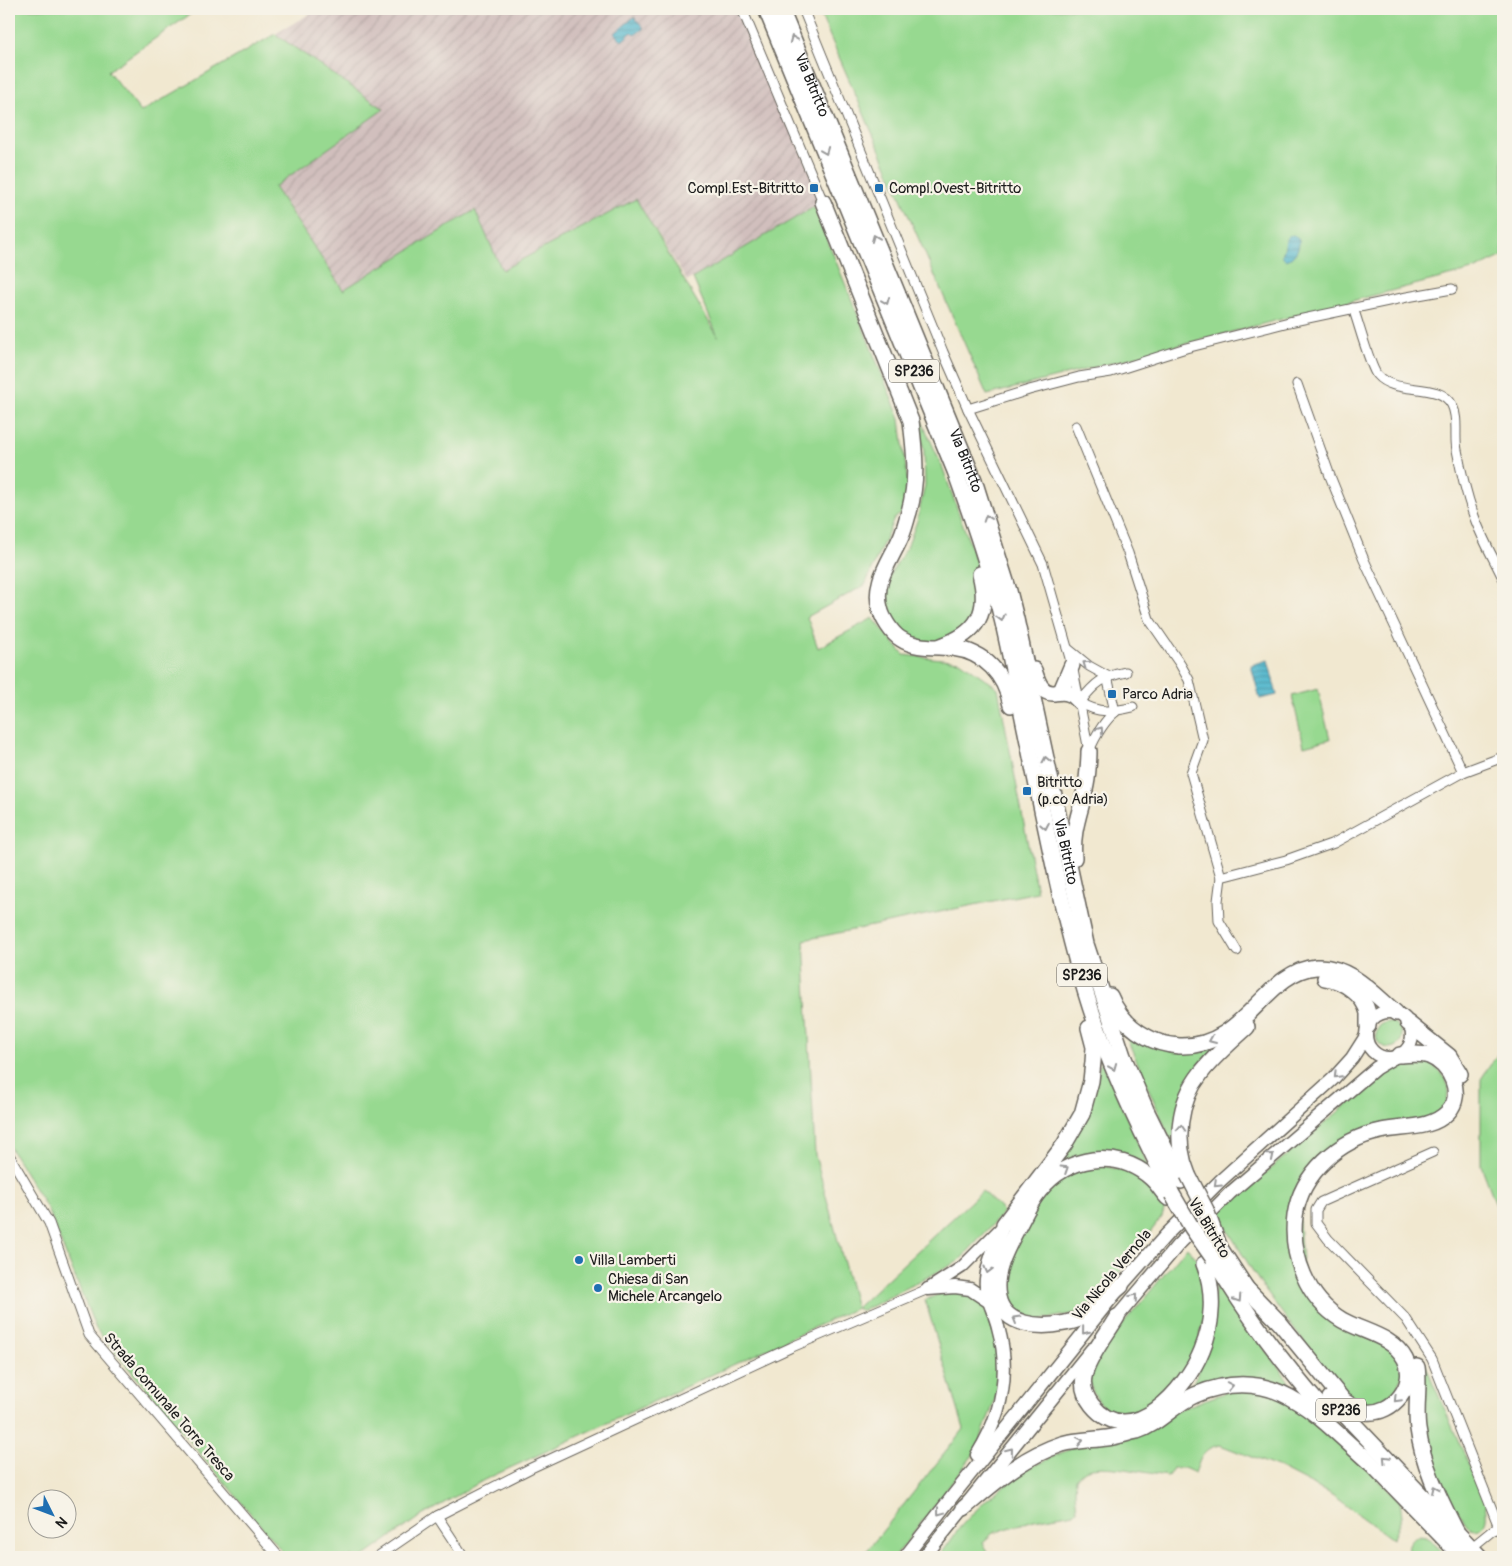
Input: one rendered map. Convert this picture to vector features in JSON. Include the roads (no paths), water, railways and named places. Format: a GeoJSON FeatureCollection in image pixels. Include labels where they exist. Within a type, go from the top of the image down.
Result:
{"type":"FeatureCollection","features":[{"type":"Feature","properties":{"kind":"highway","name":"Via Bitritto"},"geometry":{"type":"LineString","coordinates":[[766,9],[955,471],[971,515],[996,594],[1066,923],[1097,1027],[1134,1116],[1212,1257],[1237,1299],[1268,1343],[1295,1377],[1370,1462],[1471,1554]]}},
{"type":"Feature","properties":{"kind":"highway","name":"Via Bitritto"},"geometry":{"type":"LineString","coordinates":[[780,9],[974,480],[1016,619],[1086,944],[1123,1056],[1192,1228],[1212,1257],[1242,1284],[1306,1369],[1347,1417],[1457,1533],[1471,1554]]}},
{"type":"Feature","properties":{"kind":"highway"},"geometry":{"type":"LineString","coordinates":[[823,202],[910,421],[913,438],[916,480],[900,540],[885,566],[877,591],[880,609],[888,625],[901,639],[920,646],[954,648],[972,653],[986,660],[998,672],[1009,693],[1017,730],[1028,744]]}},
{"type":"Feature","properties":{"kind":"highway"},"geometry":{"type":"LineString","coordinates":[[935,422],[950,480],[984,589],[984,603],[980,616],[973,627],[963,636],[937,648]]}},
{"type":"Feature","properties":{"kind":"highway"},"geometry":{"type":"LineString","coordinates":[[1001,565],[1021,612],[1041,687],[1045,691],[1052,693],[1060,691],[1070,694],[1080,702]]}},
{"type":"Feature","properties":{"kind":"highway"},"geometry":{"type":"LineString","coordinates":[[1060,691],[1072,665]]}},
{"type":"Feature","properties":{"kind":"highway"},"geometry":{"type":"LineString","coordinates":[[1089,751],[1087,780],[1076,818],[1072,843],[1076,877],[1088,922],[1086,944],[1099,964],[1111,1000],[1124,1020],[1138,1032],[1152,1040],[1169,1045],[1192,1046],[1213,1040],[1230,1030],[1287,979],[1304,970],[1317,967],[1330,968],[1344,973],[1368,989],[1396,1013]]}},
{"type":"Feature","properties":{"kind":"highway"},"geometry":{"type":"LineString","coordinates":[[1004,1224],[1074,1130],[1082,1114],[1092,1082],[1094,1047],[1092,1037],[1060,936],[1049,886],[1053,862]]}},
{"type":"Feature","properties":{"kind":"highway"},"geometry":{"type":"LineString","coordinates":[[1121,1286],[1079,1320],[1036,1326],[1020,1322],[1005,1312],[998,1299],[997,1280],[1004,1253],[1040,1189],[1058,1173],[1072,1165],[1088,1160],[1113,1159],[1133,1166],[1151,1178],[1177,1191],[1181,1152],[1180,1129],[1183,1109],[1190,1090],[1200,1074],[1214,1058],[1288,990],[1301,982],[1315,977],[1339,981],[1359,998],[1364,1006],[1368,1014],[1367,1031]]}},
{"type":"Feature","properties":{"kind":"highway"},"geometry":{"type":"LineString","coordinates":[[1408,1023],[1449,1056],[1458,1068],[1463,1080],[1465,1094],[1462,1105],[1456,1116],[1446,1125],[1435,1131],[1422,1136],[1396,1137],[1371,1143],[1352,1151],[1336,1162],[1316,1186],[1306,1209],[1304,1242],[1312,1270],[1327,1295],[1350,1313],[1400,1338],[1410,1346],[1416,1359],[1418,1372],[1416,1412],[1426,1467],[1457,1533]]}},
{"type":"Feature","properties":{"kind":"highway"},"geometry":{"type":"LineString","coordinates":[[1242,1284],[1280,1323],[1343,1400],[1354,1408],[1367,1412],[1380,1411],[1392,1405],[1402,1396],[1407,1386],[1406,1360],[1398,1349],[1388,1341],[1343,1320],[1322,1303],[1312,1291],[1299,1263],[1295,1244],[1294,1224],[1296,1206],[1305,1186],[1315,1171],[1329,1156],[1346,1144],[1363,1136],[1381,1131],[1424,1125],[1436,1121],[1449,1111],[1454,1101],[1456,1090],[1452,1077],[1443,1065],[1431,1057],[1416,1053],[1396,1056]]}},
{"type":"Feature","properties":{"kind":"highway"},"geometry":{"type":"LineString","coordinates":[[1117,1317],[1084,1374],[1083,1387],[1089,1400],[1098,1412],[1113,1420],[1128,1422],[1145,1418],[1164,1404],[1177,1391],[1191,1372],[1202,1350],[1207,1334],[1211,1308],[1210,1282],[1212,1257]]}},
{"type":"Feature","properties":{"kind":"highway"},"geometry":{"type":"LineString","coordinates":[[964,1508],[1012,1468],[1040,1453],[1063,1444],[1108,1438],[1146,1428],[1193,1396],[1212,1389],[1239,1384],[1268,1388],[1285,1394],[1308,1407],[1370,1462]]}},
{"type":"Feature","properties":{"kind":"main road"},"geometry":{"type":"LineString","coordinates":[[1390,1012],[1396,1013],[1408,1023],[1412,1037],[1406,1051],[1396,1056],[1385,1058],[1371,1050],[1367,1043],[1367,1031],[1376,1015],[1390,1012]]}},
{"type":"Feature","properties":{"kind":"main road","name":"Via Nicola Vernola"},"geometry":{"type":"LineString","coordinates":[[905,1557],[1121,1286],[1167,1234],[1220,1181],[1333,1079],[1352,1058],[1367,1031]]}},
{"type":"Feature","properties":{"kind":"main road","name":"Via Nicola Vernola"},"geometry":{"type":"LineString","coordinates":[[924,1557],[1117,1317],[1178,1245],[1230,1193],[1376,1068],[1396,1056]]}},
{"type":"Feature","properties":{"kind":"main road"},"geometry":{"type":"LineString","coordinates":[[955,1492],[983,1446],[1000,1404],[1004,1369],[1002,1348],[998,1328],[988,1301],[986,1279],[995,1245],[1004,1224]]}},
{"type":"Feature","properties":{"kind":"main road"},"geometry":{"type":"LineString","coordinates":[[928,1289],[956,1287],[970,1289],[988,1301]]}},
{"type":"Feature","properties":{"kind":"street"},"geometry":{"type":"LineString","coordinates":[[742,9],[823,202]]}},
{"type":"Feature","properties":{"kind":"street"},"geometry":{"type":"LineString","coordinates":[[802,9],[968,409],[1043,564],[1072,665],[1089,751]]}},
{"type":"Feature","properties":{"kind":"street"},"geometry":{"type":"LineString","coordinates":[[968,409],[1079,377],[1111,372],[1186,348],[1353,308],[1452,289]]}},
{"type":"Feature","properties":{"kind":"street"},"geometry":{"type":"LineString","coordinates":[[1353,308],[1376,374],[1385,383],[1400,387],[1428,390],[1443,396],[1452,404],[1455,415],[1457,448],[1473,513],[1503,578]]}},
{"type":"Feature","properties":{"kind":"street"},"geometry":{"type":"LineString","coordinates":[[1297,384],[1330,476],[1364,560],[1463,772]]}},
{"type":"Feature","properties":{"kind":"street"},"geometry":{"type":"LineString","coordinates":[[1076,426],[1128,553],[1149,619],[1189,680],[1203,740],[1190,773],[1221,877],[1218,901],[1219,921],[1237,952]]}},
{"type":"Feature","properties":{"kind":"street"},"geometry":{"type":"LineString","coordinates":[[1066,648],[1089,666],[1107,676],[1115,712]]}},
{"type":"Feature","properties":{"kind":"street"},"geometry":{"type":"LineString","coordinates":[[1080,702],[1090,689],[1107,676],[1126,672]]}},
{"type":"Feature","properties":{"kind":"street"},"geometry":{"type":"LineString","coordinates":[[1080,702],[1088,707],[1115,712]]}},
{"type":"Feature","properties":{"kind":"street"},"geometry":{"type":"LineString","coordinates":[[1089,751],[1094,739],[1109,717],[1115,712],[1133,707]]}},
{"type":"Feature","properties":{"kind":"street"},"geometry":{"type":"LineString","coordinates":[[1221,877],[1286,860],[1334,842],[1463,772],[1503,757]]}},
{"type":"Feature","properties":{"kind":"street"},"geometry":{"type":"LineString","coordinates":[[1433,1152],[1321,1202],[1316,1210],[1316,1223],[1328,1239],[1406,1319],[1432,1359],[1503,1538]]}},
{"type":"Feature","properties":{"kind":"street","name":"Strada Comunale Torre Tresca"},"geometry":{"type":"LineString","coordinates":[[9,1155],[49,1223],[89,1335],[279,1557]]}},
{"type":"Feature","properties":{"kind":"street"},"geometry":{"type":"LineString","coordinates":[[377,1557],[437,1516],[531,1468],[792,1347],[928,1289],[962,1267],[1004,1224]]}},
{"type":"Feature","properties":{"kind":"street"},"geometry":{"type":"LineString","coordinates":[[437,1516],[464,1557]]}},
{"type":"Feature","properties":{"kind":"street"},"geometry":{"type":"LineString","coordinates":[[1471,1554],[1498,1526]]}},
{"type":"Feature","properties":{"kind":"water"},"geometry":{"type":"Polygon","coordinates":[[[634,17],[644,28],[635,35],[632,32],[622,41],[615,33],[634,17]]]}},
{"type":"Feature","properties":{"kind":"water"},"geometry":{"type":"Polygon","coordinates":[[[1294,235],[1299,240],[1297,250],[1291,258],[1285,260],[1282,256],[1287,240],[1289,236],[1294,235]]]}},
{"type":"Feature","properties":{"kind":"water"},"geometry":{"type":"Polygon","coordinates":[[[1268,660],[1277,695],[1260,699],[1251,665],[1268,660]]]}},
{"type":"Feature","properties":{"kind":"place","name":"Compl.Est-Bitritto"},"geometry":{"type":"Point","coordinates":[814,188]}},
{"type":"Feature","properties":{"kind":"place","name":"Compl.Ovest-Bitritto"},"geometry":{"type":"Point","coordinates":[879,188]}},
{"type":"Feature","properties":{"kind":"place","name":"Parco Adria"},"geometry":{"type":"Point","coordinates":[1112,694]}},
{"type":"Feature","properties":{"kind":"place","name":"Bitritto (p.co Adria)"},"geometry":{"type":"Point","coordinates":[1027,791]}},
{"type":"Feature","properties":{"kind":"place","name":"Villa Lamberti"},"geometry":{"type":"Point","coordinates":[579,1260]}},
{"type":"Feature","properties":{"kind":"place","name":"Chiesa di San Michele Arcangelo"},"geometry":{"type":"Point","coordinates":[598,1288]}}]}
